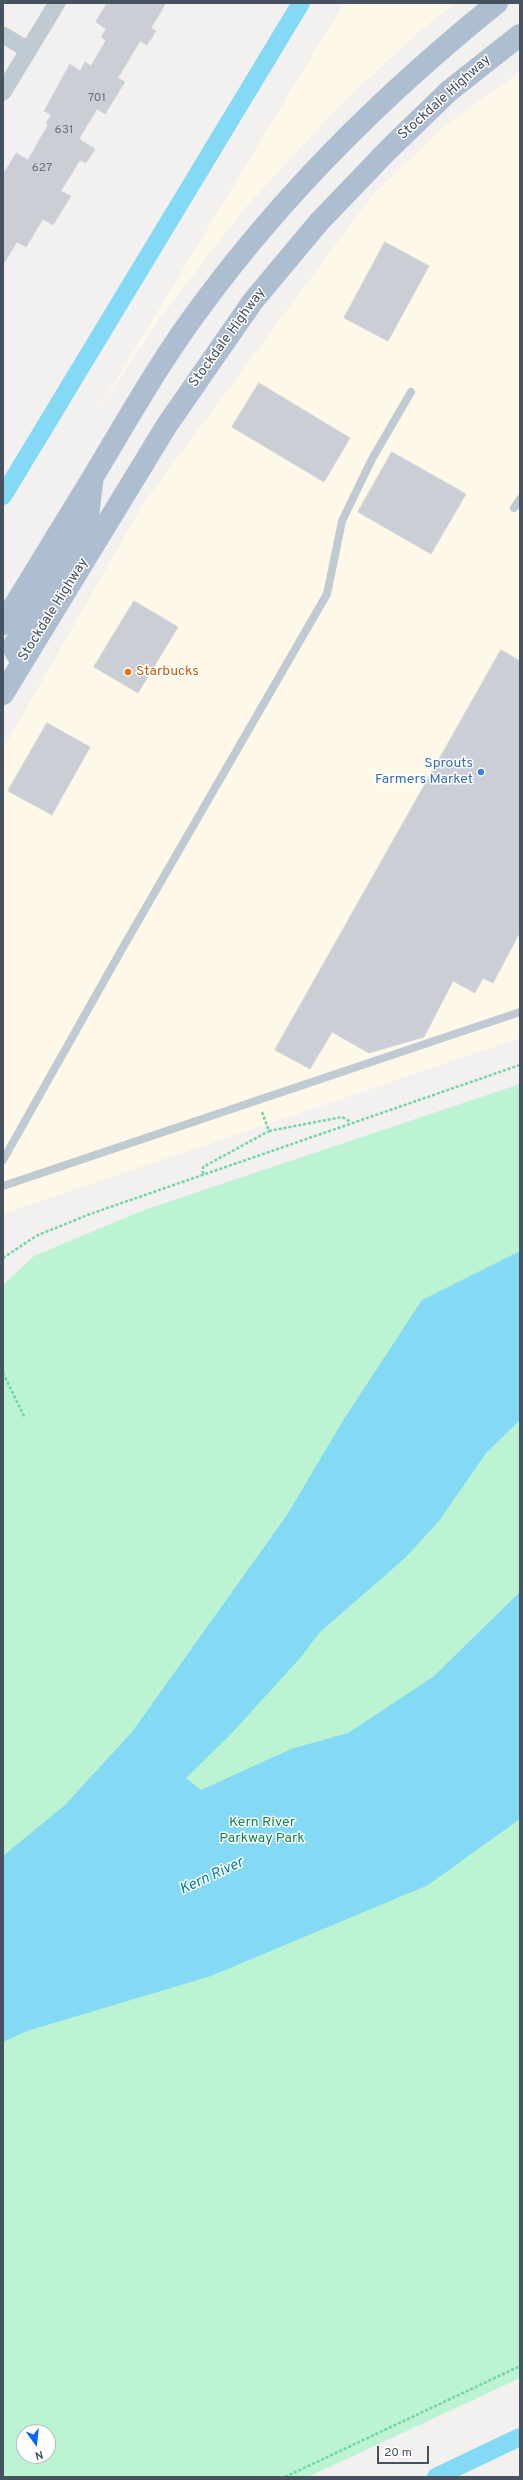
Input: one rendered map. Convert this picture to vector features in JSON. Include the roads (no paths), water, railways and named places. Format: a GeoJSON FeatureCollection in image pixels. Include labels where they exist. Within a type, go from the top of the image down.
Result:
{"type":"FeatureCollection","features":[{"type":"Feature","properties":{"kind":"main road"},"geometry":{"type":"LineString","coordinates":[[3,624],[180,336],[209,295],[303,184],[369,116],[450,41],[497,3]]}},
{"type":"Feature","properties":{"kind":"main road","name":"Stockdale Highway"},"geometry":{"type":"LineString","coordinates":[[3,694],[167,425],[253,301],[319,222],[388,150],[449,92],[520,35]]}},
{"type":"Feature","properties":{"kind":"main road"},"geometry":{"type":"LineString","coordinates":[[22,662],[15,651],[15,643],[88,517],[92,478]]}},
{"type":"Feature","properties":{"kind":"street"},"geometry":{"type":"LineString","coordinates":[[3,92],[57,3]]}},
{"type":"Feature","properties":{"kind":"street"},"geometry":{"type":"LineString","coordinates":[[3,35],[28,50]]}},
{"type":"Feature","properties":{"kind":"lane"},"geometry":{"type":"LineString","coordinates":[[3,1160],[122,949],[327,594],[342,521],[372,459],[411,392]]}},
{"type":"Feature","properties":{"kind":"lane"},"geometry":{"type":"LineString","coordinates":[[514,508],[520,499]]}},
{"type":"Feature","properties":{"kind":"lane"},"geometry":{"type":"LineString","coordinates":[[3,1186],[259,1102],[520,1012]]}},
{"type":"Feature","properties":{"kind":"water","name":"Kern River"},"geometry":{"type":"Polygon","coordinates":[[[520,1251],[520,1420],[486,1453],[439,1521],[405,1558],[319,1633],[301,1657],[230,1735],[186,1778],[201,1790],[291,1749],[348,1733],[433,1677],[520,1592],[520,1819],[428,1885],[211,1976],[27,2031],[3,2042],[3,1856],[65,1805],[132,1732],[287,1515],[344,1419],[422,1300],[520,1251]]]}},
{"type":"Feature","properties":{"kind":"waterway"},"geometry":{"type":"LineString","coordinates":[[3,496],[301,3]]}},
{"type":"Feature","properties":{"kind":"waterway"},"geometry":{"type":"LineString","coordinates":[[436,2477],[520,2437]]}},
{"type":"Feature","properties":{"kind":"place","name":"Starbucks"},"geometry":{"type":"Point","coordinates":[128,672]}},
{"type":"Feature","properties":{"kind":"place","name":"Sprouts Farmers Market"},"geometry":{"type":"Point","coordinates":[481,772]}},
{"type":"Feature","properties":{"kind":"park label","name":"Kern River Parkway Park"},"geometry":{"type":"Point","coordinates":[262,1832]}}]}
